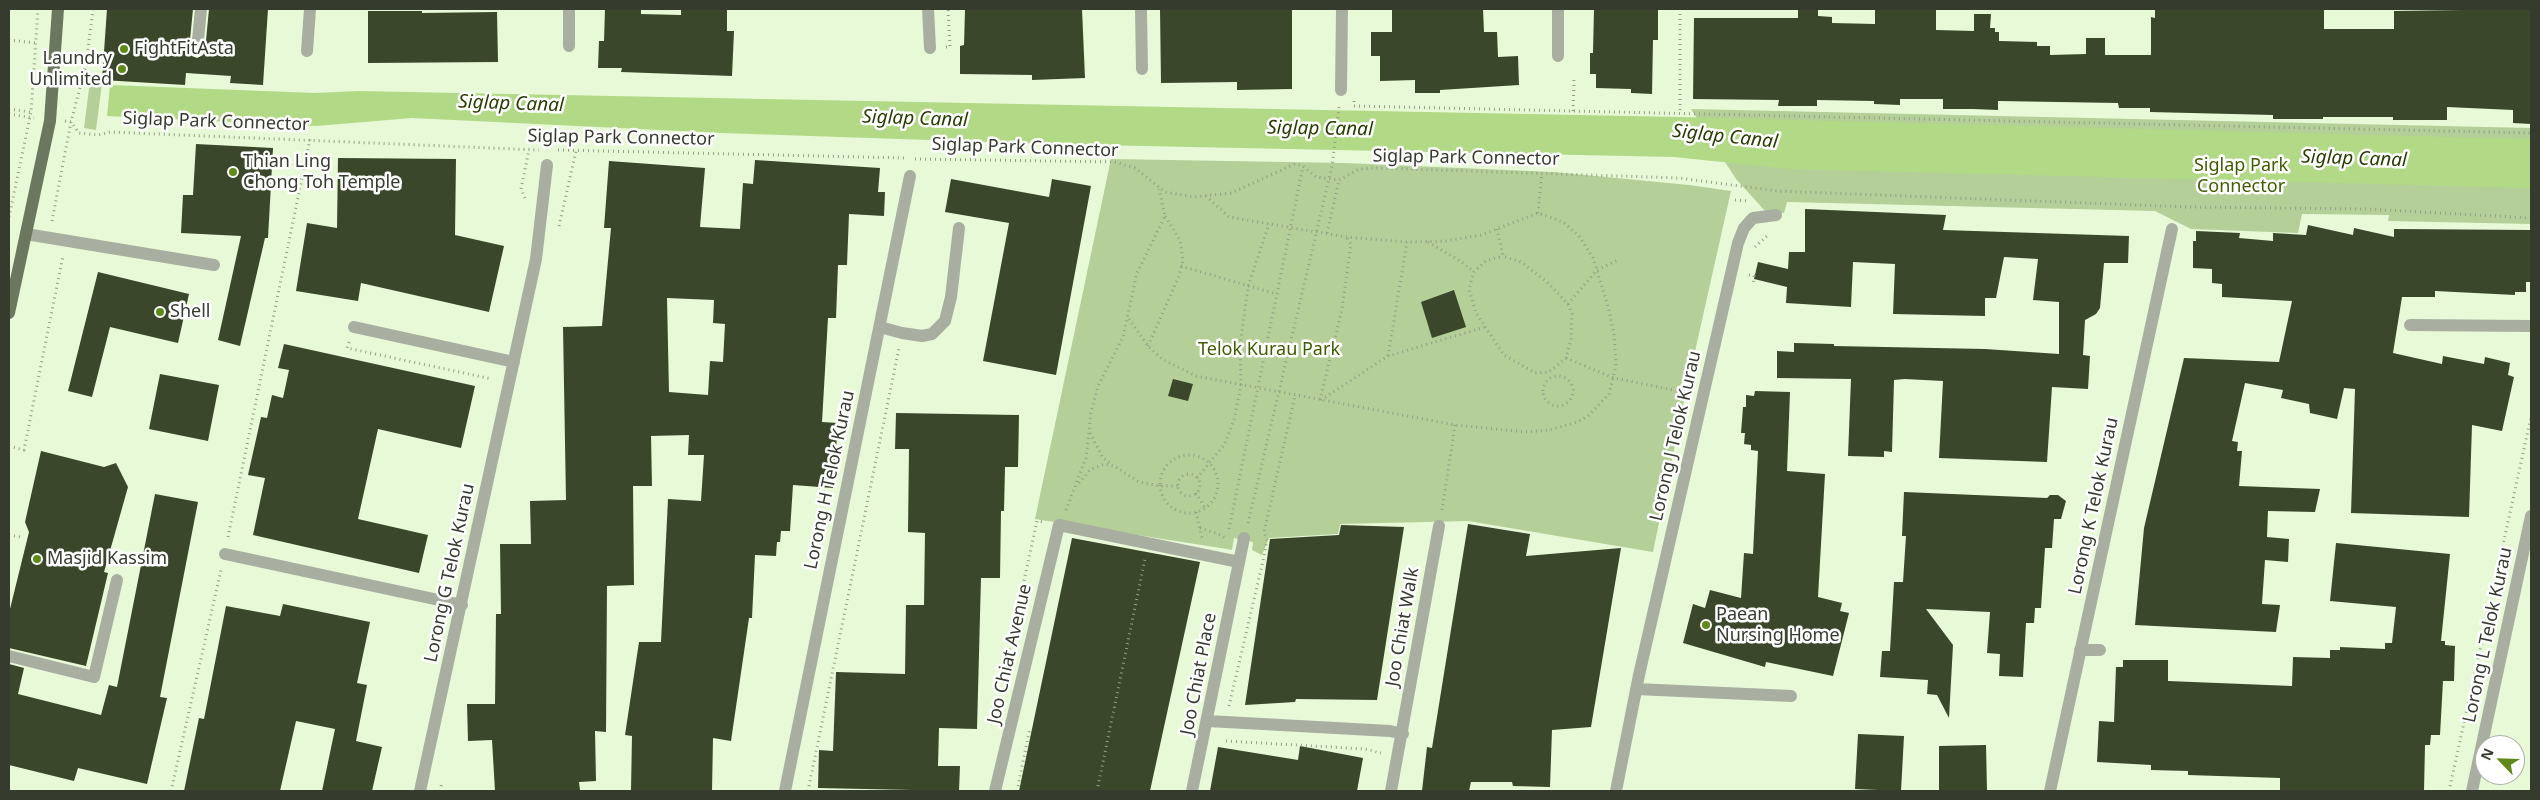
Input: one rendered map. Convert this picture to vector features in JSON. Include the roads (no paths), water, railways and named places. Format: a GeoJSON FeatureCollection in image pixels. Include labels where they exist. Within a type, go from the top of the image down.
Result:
{"type":"FeatureCollection","features":[{"type":"Feature","properties":{"kind":"main road"},"geometry":{"type":"LineString","coordinates":[[9,313],[50,121],[58,9]]}},
{"type":"Feature","properties":{"kind":"street"},"geometry":{"type":"LineString","coordinates":[[197,50],[201,9]]}},
{"type":"Feature","properties":{"kind":"street"},"geometry":{"type":"LineString","coordinates":[[307,51],[310,9]]}},
{"type":"Feature","properties":{"kind":"street"},"geometry":{"type":"LineString","coordinates":[[569,9],[569,46]]}},
{"type":"Feature","properties":{"kind":"street"},"geometry":{"type":"LineString","coordinates":[[928,9],[930,48]]}},
{"type":"Feature","properties":{"kind":"street"},"geometry":{"type":"LineString","coordinates":[[1141,9],[1142,69]]}},
{"type":"Feature","properties":{"kind":"street"},"geometry":{"type":"LineString","coordinates":[[1340,95],[1342,9]]}},
{"type":"Feature","properties":{"kind":"street"},"geometry":{"type":"LineString","coordinates":[[1558,9],[1558,56]]}},
{"type":"Feature","properties":{"kind":"street","name":"Lorong G Telok Kurau"},"geometry":{"type":"LineString","coordinates":[[420,791],[536,259],[547,165]]}},
{"type":"Feature","properties":{"kind":"street","name":"Lorong H Telok Kurau"},"geometry":{"type":"LineString","coordinates":[[785,791],[910,176]]}},
{"type":"Feature","properties":{"kind":"street","name":"Lorong J Telok Kurau"},"geometry":{"type":"LineString","coordinates":[[1616,791],[1636,690],[1734,258],[1744,228],[1753,218],[1776,214]]}},
{"type":"Feature","properties":{"kind":"street"},"geometry":{"type":"LineString","coordinates":[[880,327],[922,336],[932,334],[945,321],[951,297],[959,228]]}},
{"type":"Feature","properties":{"kind":"street","name":"Lorong K Telok Kurau"},"geometry":{"type":"LineString","coordinates":[[2050,791],[2172,229]]}},
{"type":"Feature","properties":{"kind":"street"},"geometry":{"type":"LineString","coordinates":[[26,234],[214,265]]}},
{"type":"Feature","properties":{"kind":"street"},"geometry":{"type":"LineString","coordinates":[[2410,325],[2531,326]]}},
{"type":"Feature","properties":{"kind":"street"},"geometry":{"type":"LineString","coordinates":[[354,327],[514,362]]}},
{"type":"Feature","properties":{"kind":"street","name":"Lorong L Telok Kurau"},"geometry":{"type":"LineString","coordinates":[[2472,791],[2531,516]]}},
{"type":"Feature","properties":{"kind":"street","name":"Joo Chiat Avenue"},"geometry":{"type":"LineString","coordinates":[[996,791],[1059,525],[1149,543],[1240,558]]}},
{"type":"Feature","properties":{"kind":"street","name":"Joo Chiat Walk"},"geometry":{"type":"LineString","coordinates":[[1391,791],[1403,734],[1439,526]]}},
{"type":"Feature","properties":{"kind":"street","name":"Joo Chiat Place"},"geometry":{"type":"LineString","coordinates":[[1192,791],[1208,721],[1244,538]]}},
{"type":"Feature","properties":{"kind":"street"},"geometry":{"type":"LineString","coordinates":[[225,554],[462,605]]}},
{"type":"Feature","properties":{"kind":"street"},"geometry":{"type":"LineString","coordinates":[[9,656],[94,677],[116,580]]}},
{"type":"Feature","properties":{"kind":"street"},"geometry":{"type":"LineString","coordinates":[[2080,650],[2100,650]]}},
{"type":"Feature","properties":{"kind":"street"},"geometry":{"type":"LineString","coordinates":[[1636,690],[1791,696]]}},
{"type":"Feature","properties":{"kind":"street"},"geometry":{"type":"LineString","coordinates":[[1208,721],[1403,734]]}},
{"type":"Feature","properties":{"kind":"water","name":"Siglap Canal"},"geometry":{"type":"Polygon","coordinates":[[[110,85],[315,93],[358,91],[1680,117],[2531,139],[2531,188],[1790,169],[1674,157],[1047,144],[722,133],[412,118],[316,126],[107,116],[110,85]]]}},
{"type":"Feature","properties":{"kind":"place","name":"FightFitAsta"},"geometry":{"type":"Point","coordinates":[124,49]}},
{"type":"Feature","properties":{"kind":"place","name":"Laundry Unlimited"},"geometry":{"type":"Point","coordinates":[122,69]}},
{"type":"Feature","properties":{"kind":"place","name":"Thian Ling Chong Toh Temple"},"geometry":{"type":"Point","coordinates":[233,172]}},
{"type":"Feature","properties":{"kind":"place","name":"Shell"},"geometry":{"type":"Point","coordinates":[160,312]}},
{"type":"Feature","properties":{"kind":"place","name":"Masjid Kassim"},"geometry":{"type":"Point","coordinates":[37,559]}},
{"type":"Feature","properties":{"kind":"place","name":"Paean Nursing Home"},"geometry":{"type":"Point","coordinates":[1706,625]}},
{"type":"Feature","properties":{"kind":"park label","name":"Siglap Park Connector"},"geometry":{"type":"Point","coordinates":[2241,176]}},
{"type":"Feature","properties":{"kind":"park label","name":"Telok Kurau Park"},"geometry":{"type":"Point","coordinates":[1269,350]}}]}
